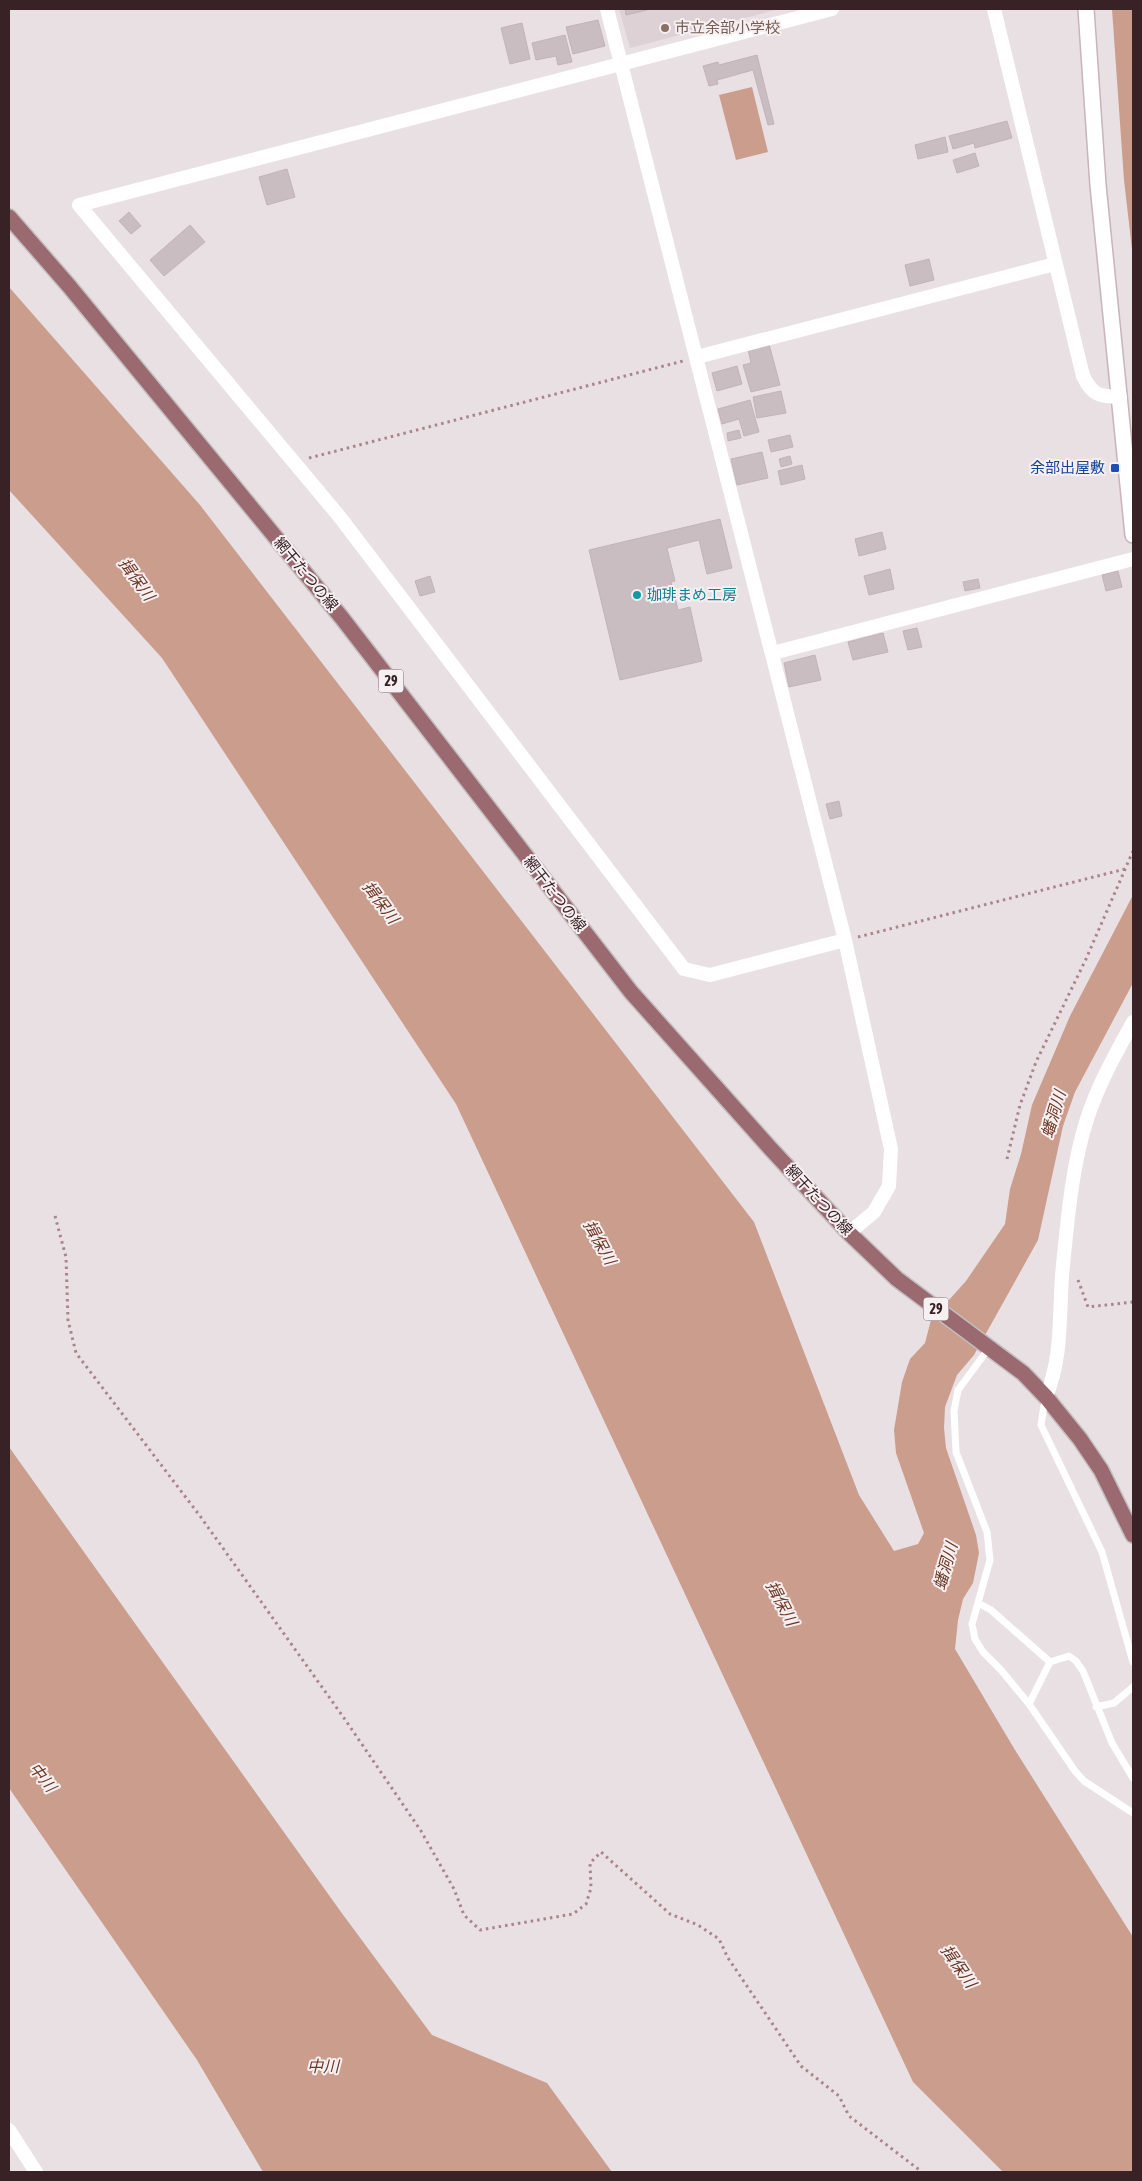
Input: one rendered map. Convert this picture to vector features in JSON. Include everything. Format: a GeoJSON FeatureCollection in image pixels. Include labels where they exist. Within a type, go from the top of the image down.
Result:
{"type":"FeatureCollection","features":[{"type":"Feature","properties":{"kind":"main road","name":"網干たつの線"},"geometry":{"type":"LineString","coordinates":[[9,217],[69,286],[342,618],[631,992],[770,1148],[850,1233],[897,1279],[1024,1373],[1080,1439],[1101,1470],[1133,1534]]}},
{"type":"Feature","properties":{"kind":"street"},"geometry":{"type":"LineString","coordinates":[[607,9],[845,940],[891,1149],[889,1186],[874,1212],[850,1233]]}},
{"type":"Feature","properties":{"kind":"street"},"geometry":{"type":"LineString","coordinates":[[832,9],[79,204],[339,516],[684,969],[710,975],[845,940]]}},
{"type":"Feature","properties":{"kind":"street"},"geometry":{"type":"LineString","coordinates":[[994,9],[1083,376],[1088,387],[1100,396],[1120,397]]}},
{"type":"Feature","properties":{"kind":"street"},"geometry":{"type":"LineString","coordinates":[[1086,9],[1098,186],[1133,534]]}},
{"type":"Feature","properties":{"kind":"street"},"geometry":{"type":"LineString","coordinates":[[696,357],[1055,264]]}},
{"type":"Feature","properties":{"kind":"street"},"geometry":{"type":"LineString","coordinates":[[772,652],[1133,559]]}},
{"type":"Feature","properties":{"kind":"street"},"geometry":{"type":"LineString","coordinates":[[1046,1397],[1054,1376],[1058,1356],[1063,1267],[1076,1164],[1087,1118],[1104,1079],[1133,1022]]}},
{"type":"Feature","properties":{"kind":"street"},"geometry":{"type":"LineString","coordinates":[[9,2130],[36,2172]]}},
{"type":"Feature","properties":{"kind":"lane"},"geometry":{"type":"LineString","coordinates":[[989,1348],[958,1390],[954,1411],[956,1452],[987,1532],[990,1560],[972,1624],[975,1639],[983,1652],[1001,1670],[1029,1704],[1075,1771],[1084,1781],[1133,1813]]}},
{"type":"Feature","properties":{"kind":"lane"},"geometry":{"type":"LineString","coordinates":[[1046,1397],[1041,1425],[1102,1552],[1133,1662]]}},
{"type":"Feature","properties":{"kind":"lane"},"geometry":{"type":"LineString","coordinates":[[978,1603],[991,1610],[1050,1662]]}},
{"type":"Feature","properties":{"kind":"lane"},"geometry":{"type":"LineString","coordinates":[[1029,1704],[1050,1662],[1069,1656],[1076,1661],[1083,1671],[1112,1743],[1133,1778]]}},
{"type":"Feature","properties":{"kind":"lane"},"geometry":{"type":"LineString","coordinates":[[1096,1707],[1114,1703],[1133,1687]]}},
{"type":"Feature","properties":{"kind":"path"},"geometry":{"type":"LineString","coordinates":[[294,462],[696,357]]}},
{"type":"Feature","properties":{"kind":"path"},"geometry":{"type":"LineString","coordinates":[[1007,1159],[1020,1105],[1036,1062],[1086,959],[1133,851]]}},
{"type":"Feature","properties":{"kind":"path"},"geometry":{"type":"LineString","coordinates":[[845,940],[1126,868]]}},
{"type":"Feature","properties":{"kind":"path"},"geometry":{"type":"LineString","coordinates":[[55,1216],[66,1257],[68,1320],[76,1353],[200,1516],[344,1718],[421,1831],[454,1888],[464,1915],[480,1930],[573,1914],[586,1904],[591,1888],[590,1863],[601,1852],[670,1914],[698,1926],[719,1939],[728,1958],[801,2066],[839,2096],[850,2116],[922,2172]]}},
{"type":"Feature","properties":{"kind":"path"},"geometry":{"type":"LineString","coordinates":[[1076,1273],[1088,1307],[1133,1302]]}},
{"type":"Feature","properties":{"kind":"shaded area","name":"市立余部小学校"},"geometry":{"type":"Polygon","coordinates":[[[619,9],[779,9],[630,48],[619,9]]]}},
{"type":"Feature","properties":{"kind":"water"},"geometry":{"type":"Polygon","coordinates":[[[1112,9],[1133,9],[1133,258],[1124,180],[1112,9]]]}},
{"type":"Feature","properties":{"kind":"water"},"geometry":{"type":"Polygon","coordinates":[[[752,87],[768,152],[736,160],[719,95],[752,87]]]}},
{"type":"Feature","properties":{"kind":"water"},"geometry":{"type":"Polygon","coordinates":[[[9,287],[200,505],[754,1222],[859,1495],[894,1551],[918,1544],[924,1533],[896,1453],[894,1430],[902,1382],[910,1359],[925,1343],[931,1320],[966,1281],[1005,1224],[1010,1189],[1021,1154],[1032,1105],[1070,1016],[1133,895],[1133,983],[1075,1092],[1063,1126],[1038,1240],[974,1355],[957,1375],[945,1407],[944,1428],[946,1448],[976,1535],[979,1553],[973,1583],[963,1599],[958,1620],[955,1649],[1015,1750],[1133,1937],[1133,2172],[1003,2172],[913,2082],[456,1104],[162,658],[9,490],[9,287]]]}},
{"type":"Feature","properties":{"kind":"water","name":"中川"},"geometry":{"type":"Polygon","coordinates":[[[9,1447],[341,1912],[432,2035],[547,2083],[612,2172],[263,2172],[197,2060],[9,1788],[9,1447]]]}},
{"type":"Feature","properties":{"kind":"building"},"geometry":{"type":"Polygon","coordinates":[[[625,9],[646,9],[647,10],[626,15],[625,9]]]}},
{"type":"Feature","properties":{"kind":"building"},"geometry":{"type":"Polygon","coordinates":[[[598,20],[605,46],[573,54],[566,27],[598,20]]]}},
{"type":"Feature","properties":{"kind":"building"},"geometry":{"type":"Polygon","coordinates":[[[522,23],[530,59],[510,64],[501,28],[522,23]]]}},
{"type":"Feature","properties":{"kind":"building"},"geometry":{"type":"Polygon","coordinates":[[[565,35],[572,62],[558,65],[556,56],[536,60],[532,43],[565,35]]]}},
{"type":"Feature","properties":{"kind":"building"},"geometry":{"type":"Polygon","coordinates":[[[757,55],[774,124],[768,125],[753,70],[717,80],[718,84],[709,86],[703,66],[718,62],[719,65],[757,55]]]}},
{"type":"Feature","properties":{"kind":"building"},"geometry":{"type":"Polygon","coordinates":[[[1007,121],[1012,138],[975,148],[974,143],[953,149],[949,136],[1007,121]]]}},
{"type":"Feature","properties":{"kind":"building"},"geometry":{"type":"Polygon","coordinates":[[[945,137],[948,152],[918,159],[915,145],[945,137]]]}},
{"type":"Feature","properties":{"kind":"building"},"geometry":{"type":"Polygon","coordinates":[[[975,153],[979,166],[957,173],[953,160],[975,153]]]}},
{"type":"Feature","properties":{"kind":"building"},"geometry":{"type":"Polygon","coordinates":[[[287,169],[295,197],[267,205],[259,177],[287,169]]]}},
{"type":"Feature","properties":{"kind":"building"},"geometry":{"type":"Polygon","coordinates":[[[129,212],[141,226],[131,234],[119,221],[129,212]]]}},
{"type":"Feature","properties":{"kind":"building"},"geometry":{"type":"Polygon","coordinates":[[[190,225],[205,242],[164,276],[150,260],[190,225]]]}},
{"type":"Feature","properties":{"kind":"building"},"geometry":{"type":"Polygon","coordinates":[[[929,259],[934,280],[910,286],[905,265],[929,259]]]}},
{"type":"Feature","properties":{"kind":"building"},"geometry":{"type":"Polygon","coordinates":[[[769,344],[780,385],[751,392],[743,365],[751,363],[748,349],[769,344]]]}},
{"type":"Feature","properties":{"kind":"building"},"geometry":{"type":"Polygon","coordinates":[[[737,366],[742,384],[717,391],[712,373],[737,366]]]}},
{"type":"Feature","properties":{"kind":"building"},"geometry":{"type":"Polygon","coordinates":[[[781,391],[786,413],[757,418],[753,397],[781,391]]]}},
{"type":"Feature","properties":{"kind":"building"},"geometry":{"type":"Polygon","coordinates":[[[750,400],[759,432],[744,436],[739,419],[722,424],[718,409],[750,400]]]}},
{"type":"Feature","properties":{"kind":"building"},"geometry":{"type":"Polygon","coordinates":[[[739,430],[741,438],[728,441],[727,433],[739,430]]]}},
{"type":"Feature","properties":{"kind":"building"},"geometry":{"type":"Polygon","coordinates":[[[790,435],[793,447],[771,452],[768,440],[790,435]]]}},
{"type":"Feature","properties":{"kind":"building"},"geometry":{"type":"Polygon","coordinates":[[[762,452],[768,478],[737,485],[731,459],[762,452]]]}},
{"type":"Feature","properties":{"kind":"building"},"geometry":{"type":"Polygon","coordinates":[[[790,456],[792,464],[781,467],[779,459],[790,456]]]}},
{"type":"Feature","properties":{"kind":"building"},"geometry":{"type":"Polygon","coordinates":[[[802,465],[805,479],[781,485],[778,471],[802,465]]]}},
{"type":"Feature","properties":{"kind":"building","name":"珈琲まめ工房"},"geometry":{"type":"Polygon","coordinates":[[[720,519],[732,568],[707,574],[699,540],[667,548],[675,581],[671,582],[678,610],[690,607],[702,661],[620,680],[589,550],[720,519]]]}},
{"type":"Feature","properties":{"kind":"building"},"geometry":{"type":"Polygon","coordinates":[[[882,532],[886,549],[859,556],[855,539],[882,532]]]}},
{"type":"Feature","properties":{"kind":"building"},"geometry":{"type":"Polygon","coordinates":[[[890,569],[894,589],[869,595],[864,576],[890,569]]]}},
{"type":"Feature","properties":{"kind":"building"},"geometry":{"type":"Polygon","coordinates":[[[1118,571],[1122,587],[1106,591],[1102,575],[1118,571]]]}},
{"type":"Feature","properties":{"kind":"building"},"geometry":{"type":"Polygon","coordinates":[[[430,576],[435,592],[420,596],[415,581],[430,576]]]}},
{"type":"Feature","properties":{"kind":"building"},"geometry":{"type":"Polygon","coordinates":[[[978,579],[980,588],[965,591],[963,582],[978,579]]]}},
{"type":"Feature","properties":{"kind":"building"},"geometry":{"type":"Polygon","coordinates":[[[917,628],[922,647],[908,650],[903,631],[917,628]]]}},
{"type":"Feature","properties":{"kind":"building"},"geometry":{"type":"Polygon","coordinates":[[[883,633],[888,652],[853,660],[848,642],[883,633]]]}},
{"type":"Feature","properties":{"kind":"building"},"geometry":{"type":"Polygon","coordinates":[[[815,655],[821,680],[789,687],[784,663],[815,655]]]}},
{"type":"Feature","properties":{"kind":"building"},"geometry":{"type":"Polygon","coordinates":[[[839,801],[842,816],[830,819],[826,804],[839,801]]]}},
{"type":"Feature","properties":{"kind":"place","name":"市立余部小学校"},"geometry":{"type":"Point","coordinates":[665,28]}},
{"type":"Feature","properties":{"kind":"place","name":"余部出屋敷"},"geometry":{"type":"Point","coordinates":[1115,468]}},
{"type":"Feature","properties":{"kind":"place","name":"珈琲まめ工房"},"geometry":{"type":"Point","coordinates":[637,595]}},
{"type":"Feature","properties":{"kind":"water label","name":"揖保川"},"geometry":{"type":"Point","coordinates":[137,579]}},
{"type":"Feature","properties":{"kind":"water label","name":"揖保川"},"geometry":{"type":"Point","coordinates":[381,902]}},
{"type":"Feature","properties":{"kind":"water label","name":"蟠洞川"},"geometry":{"type":"Point","coordinates":[1053,1114]}},
{"type":"Feature","properties":{"kind":"water label","name":"揖保川"},"geometry":{"type":"Point","coordinates":[600,1242]}},
{"type":"Feature","properties":{"kind":"water label","name":"蟠洞川"},"geometry":{"type":"Point","coordinates":[945,1566]}},
{"type":"Feature","properties":{"kind":"water label","name":"揖保川"},"geometry":{"type":"Point","coordinates":[782,1603]}},
{"type":"Feature","properties":{"kind":"water label","name":"揖保川"},"geometry":{"type":"Point","coordinates":[959,1966]}}]}
